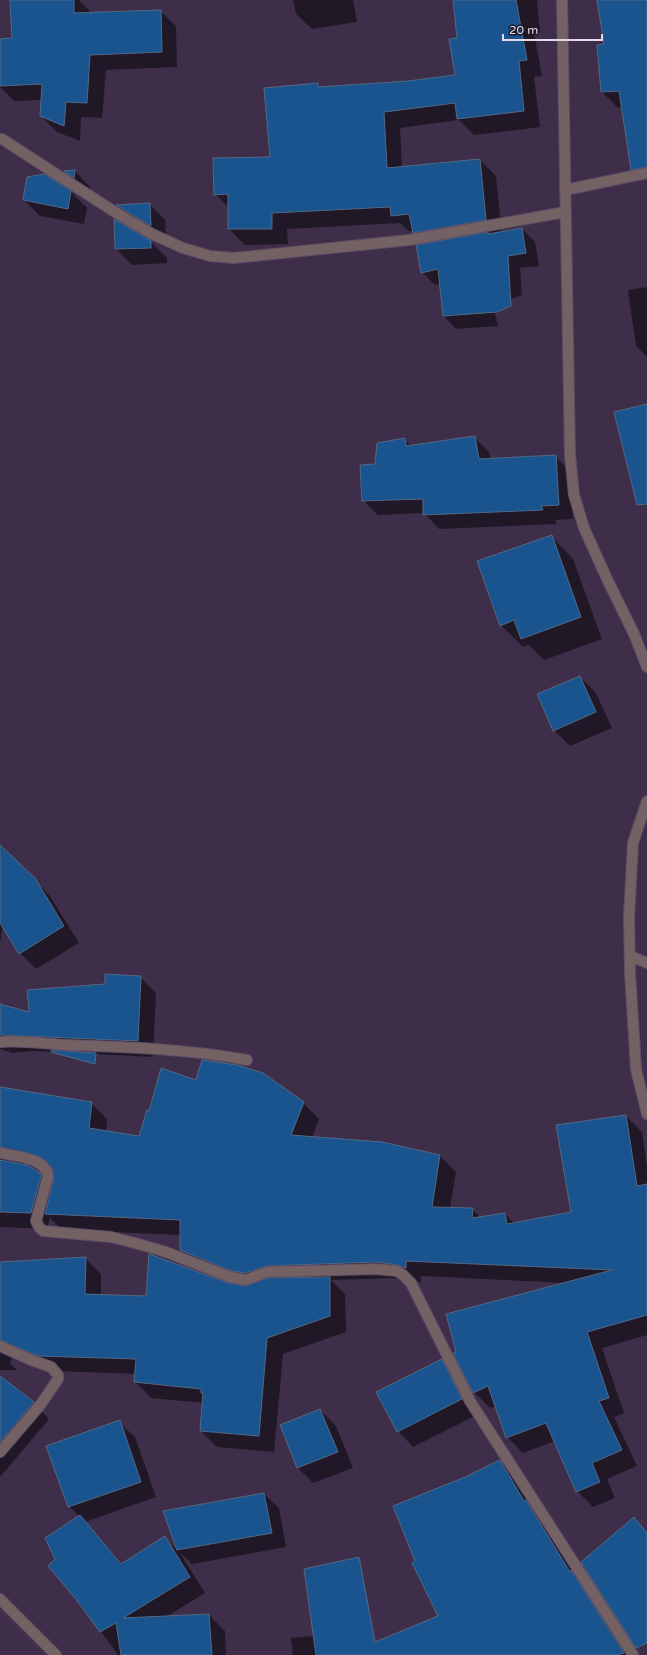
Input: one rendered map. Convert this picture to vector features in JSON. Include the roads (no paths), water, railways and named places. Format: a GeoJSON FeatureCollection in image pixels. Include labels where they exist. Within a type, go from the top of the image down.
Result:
{"type":"FeatureCollection","features":[{"type":"Feature","properties":{"kind":"street"},"geometry":{"type":"LineString","coordinates":[[562,0],[570,455],[574,495],[584,528],[634,634],[647,667]]}},
{"type":"Feature","properties":{"kind":"street"},"geometry":{"type":"LineString","coordinates":[[2,139],[118,214],[152,234],[183,248],[210,256],[234,258],[409,240],[565,212]]}},
{"type":"Feature","properties":{"kind":"street"},"geometry":{"type":"LineString","coordinates":[[565,190],[647,173]]}},
{"type":"Feature","properties":{"kind":"street"},"geometry":{"type":"LineString","coordinates":[[647,801],[633,843],[629,917],[630,973],[636,1069],[647,1114]]}},
{"type":"Feature","properties":{"kind":"street"},"geometry":{"type":"LineString","coordinates":[[630,956],[647,963]]}},
{"type":"Feature","properties":{"kind":"street"},"geometry":{"type":"LineString","coordinates":[[0,1042],[13,1041],[54,1045],[180,1050],[247,1060]]}},
{"type":"Feature","properties":{"kind":"street"},"geometry":{"type":"LineString","coordinates":[[0,1153],[40,1163],[47,1170],[48,1176],[36,1220],[39,1227],[43,1230],[111,1237],[166,1252],[230,1277],[246,1280],[267,1272],[312,1270],[376,1269],[397,1271],[404,1275],[411,1283],[470,1401],[633,1655]]}},
{"type":"Feature","properties":{"kind":"street"},"geometry":{"type":"LineString","coordinates":[[0,1346],[51,1367],[58,1375],[58,1379],[41,1404],[0,1452]]}},
{"type":"Feature","properties":{"kind":"street"},"geometry":{"type":"LineString","coordinates":[[0,1599],[56,1655]]}}]}
